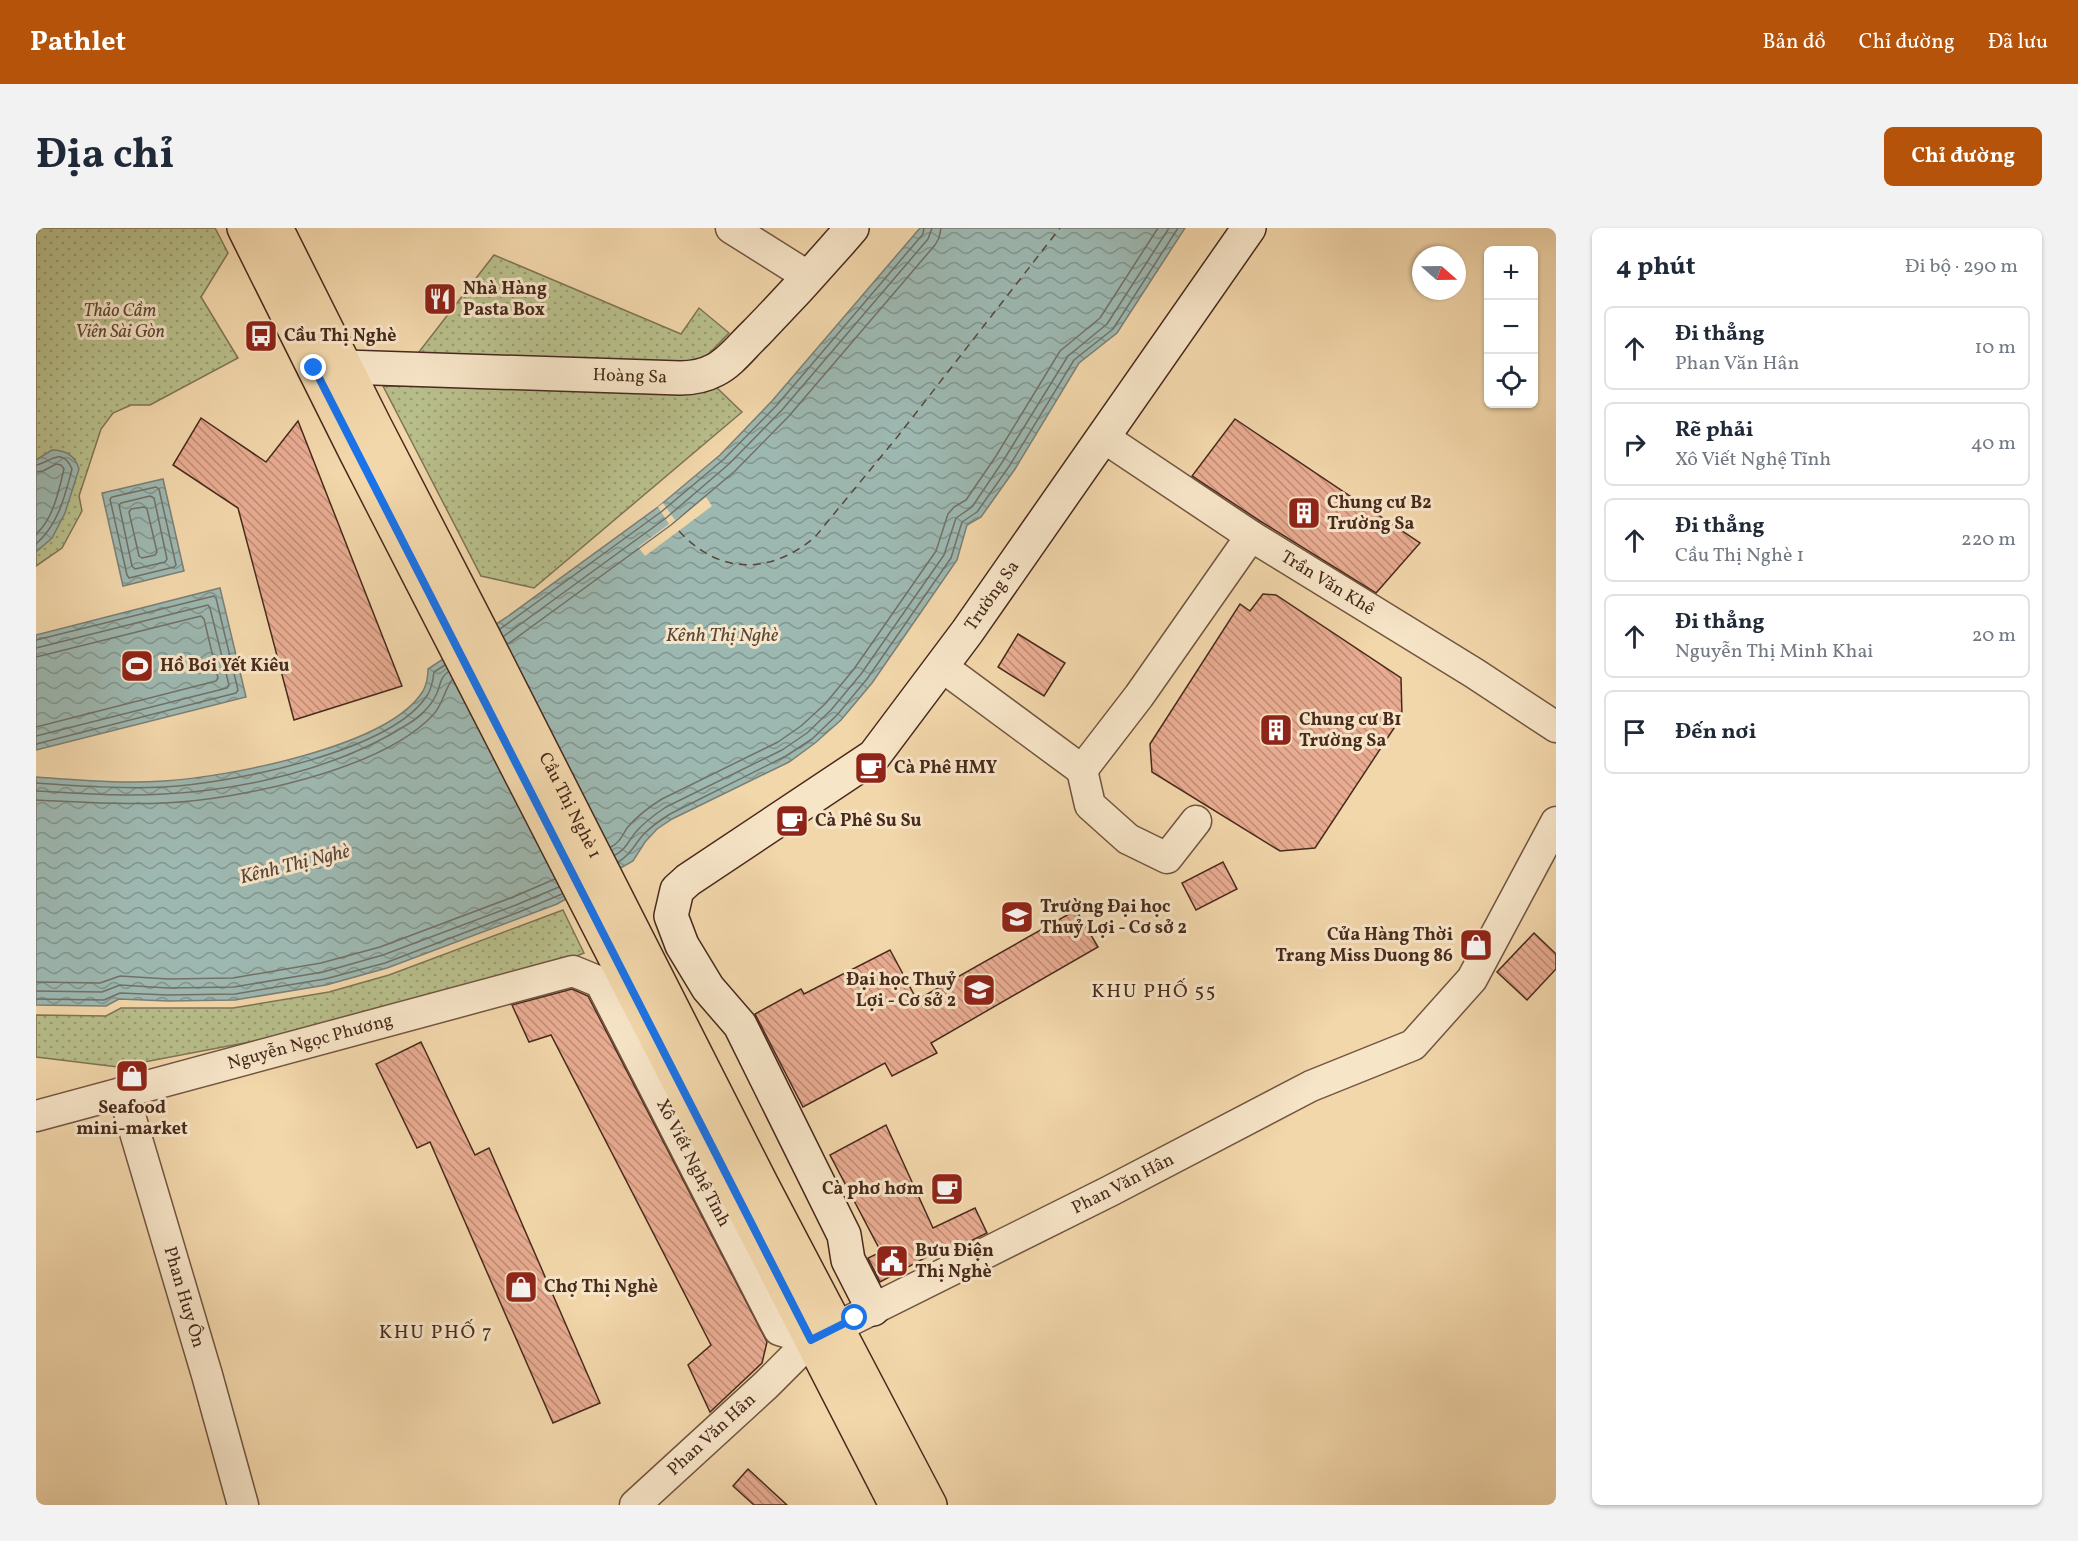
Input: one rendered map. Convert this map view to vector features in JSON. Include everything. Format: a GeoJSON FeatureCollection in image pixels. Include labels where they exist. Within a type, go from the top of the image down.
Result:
{"type":"FeatureCollection","features":[{"type":"Feature","properties":{"kind":"main road","name":"Cầu Thị Nghè 1"},"geometry":{"type":"LineString","coordinates":[[244,228],[356,453],[750,1192]]}},
{"type":"Feature","properties":{"kind":"main road","name":"Cầu Thị Nghè 1"},"geometry":{"type":"LineString","coordinates":[[276,228],[484,637],[750,1192]]}},
{"type":"Feature","properties":{"kind":"main road","name":"Xô Viết Nghệ Tĩnh"},"geometry":{"type":"LineString","coordinates":[[750,1192],[824,1334],[930,1505]]}},
{"type":"Feature","properties":{"kind":"main road","name":"Xô Viết Nghệ Tĩnh"},"geometry":{"type":"LineString","coordinates":[[824,1334],[896,1505]]}},
{"type":"Feature","properties":{"kind":"street"},"geometry":{"type":"LineString","coordinates":[[731,228],[809,277]]}},
{"type":"Feature","properties":{"kind":"street","name":"Hoàng Sa"},"geometry":{"type":"LineString","coordinates":[[345,367],[694,378],[708,374],[725,363],[809,277],[852,228]]}},
{"type":"Feature","properties":{"kind":"street","name":"Trường Sa"},"geometry":{"type":"LineString","coordinates":[[873,1309],[848,1260],[831,1245],[722,1030],[708,988],[682,945],[675,928],[672,916],[674,901],[678,890],[688,880],[874,756],[941,666],[1249,228]]}},
{"type":"Feature","properties":{"kind":"street","name":"Trần Văn Khê"},"geometry":{"type":"LineString","coordinates":[[1103,437],[1251,536],[1474,673],[1556,727]]}},
{"type":"Feature","properties":{"kind":"street"},"geometry":{"type":"LineString","coordinates":[[1082,770],[1139,696],[1251,536]]}},
{"type":"Feature","properties":{"kind":"street"},"geometry":{"type":"LineString","coordinates":[[941,666],[1082,770],[1090,805],[1128,840],[1167,858],[1196,821]]}},
{"type":"Feature","properties":{"kind":"street","name":"Phan Văn Hân"},"geometry":{"type":"LineString","coordinates":[[635,1505],[824,1334],[1110,1191],[1311,1086],[1413,1045],[1472,979],[1556,822]]}},
{"type":"Feature","properties":{"kind":"street","name":"Nguyễn Ngọc Phương"},"geometry":{"type":"LineString","coordinates":[[36,1116],[573,971],[584,976]]}},
{"type":"Feature","properties":{"kind":"street","name":"Xô Viết Nghệ Tĩnh"},"geometry":{"type":"LineString","coordinates":[[584,976],[600,982],[779,1330],[824,1334]]}},
{"type":"Feature","properties":{"kind":"street","name":"Phan Huy Ôn"},"geometry":{"type":"LineString","coordinates":[[123,1092],[243,1505]]}},
{"type":"Feature","properties":{"kind":"street"},"geometry":{"type":"LineString","coordinates":[[36,1093],[68,1107]]}},
{"type":"Feature","properties":{"kind":"green space","name":"Thảo Cầm Viên Sài Gòn"},"geometry":{"type":"Polygon","coordinates":[[[36,228],[215,228],[228,253],[201,297],[238,358],[150,405],[131,405],[113,413],[101,429],[79,496],[82,511],[62,548],[36,566],[36,228]]]}},
{"type":"Feature","properties":{"kind":"green space"},"geometry":{"type":"Polygon","coordinates":[[[494,255],[681,334],[699,308],[729,333],[695,368],[412,361],[494,255]]]}},
{"type":"Feature","properties":{"kind":"green space"},"geometry":{"type":"Polygon","coordinates":[[[383,386],[717,388],[742,412],[534,588],[481,576],[383,386]]]}},
{"type":"Feature","properties":{"kind":"green space"},"geometry":{"type":"Polygon","coordinates":[[[563,910],[584,953],[537,972],[328,1027],[118,1067],[36,1057],[36,1015],[106,1016],[121,1008],[233,1008],[329,992],[389,975],[563,910]]]}},
{"type":"Feature","properties":{"kind":"water","name":"Kênh Thị Nghè"},"geometry":{"type":"Polygon","coordinates":[[[920,228],[1185,228],[1117,333],[1079,363],[1015,469],[981,517],[967,525],[957,560],[872,683],[841,720],[815,743],[789,762],[672,819],[657,829],[633,861],[557,904],[387,968],[326,985],[235,1000],[119,999],[106,1006],[36,1005],[36,777],[132,782],[164,781],[226,773],[304,756],[343,743],[377,728],[405,711],[423,691],[428,669],[507,617],[658,507],[720,455],[772,401],[920,228]]]}},
{"type":"Feature","properties":{"kind":"water"},"geometry":{"type":"Polygon","coordinates":[[[52,450],[69,454],[79,469],[65,513],[52,538],[36,552],[36,460],[52,450]]]}},
{"type":"Feature","properties":{"kind":"water"},"geometry":{"type":"Polygon","coordinates":[[[163,479],[184,571],[123,586],[102,493],[163,479]]]}},
{"type":"Feature","properties":{"kind":"water","name":"Hồ Bơi Yết Kiêu"},"geometry":{"type":"Polygon","coordinates":[[[220,588],[246,697],[36,750],[36,635],[220,588]]]}},
{"type":"Feature","properties":{"kind":"pier"},"geometry":{"type":"Polygon","coordinates":[[[706,497],[712,506],[645,556],[638,547],[669,524],[658,507],[663,503],[675,520],[706,497]]]}},
{"type":"Feature","properties":{"kind":"building"},"geometry":{"type":"Polygon","coordinates":[[[201,418],[266,462],[298,421],[402,686],[294,720],[238,508],[173,465],[201,418]]]}},
{"type":"Feature","properties":{"kind":"building","name":"Chung cư B2 Trường Sa"},"geometry":{"type":"Polygon","coordinates":[[[1235,419],[1420,543],[1376,593],[1192,476],[1235,419]]]}},
{"type":"Feature","properties":{"kind":"building","name":"Chung cư B1 Trường Sa"},"geometry":{"type":"Polygon","coordinates":[[[1263,594],[1276,595],[1401,678],[1402,716],[1315,848],[1280,851],[1152,772],[1150,744],[1240,604],[1250,611],[1263,594]]]}},
{"type":"Feature","properties":{"kind":"building"},"geometry":{"type":"Polygon","coordinates":[[[1018,634],[1065,663],[1044,696],[998,667],[1018,634]]]}},
{"type":"Feature","properties":{"kind":"building"},"geometry":{"type":"Polygon","coordinates":[[[1223,862],[1237,889],[1196,910],[1182,883],[1223,862]]]}},
{"type":"Feature","properties":{"kind":"building","name":"Đại học Thuỷ Lợi - Cơ sở 2"},"geometry":{"type":"Polygon","coordinates":[[[1076,910],[1098,947],[931,1043],[937,1053],[892,1076],[885,1063],[803,1107],[755,1014],[801,989],[804,994],[890,950],[917,1000],[1076,910]]]}},
{"type":"Feature","properties":{"kind":"building"},"geometry":{"type":"Polygon","coordinates":[[[1534,933],[1556,954],[1556,969],[1527,1000],[1497,972],[1534,933]]]}},
{"type":"Feature","properties":{"kind":"building"},"geometry":{"type":"Polygon","coordinates":[[[572,989],[588,996],[767,1342],[762,1363],[710,1412],[688,1365],[711,1345],[551,1035],[529,1042],[512,1005],[572,989]]]}},
{"type":"Feature","properties":{"kind":"building","name":"Chợ Thị Nghè"},"geometry":{"type":"Polygon","coordinates":[[[421,1042],[475,1155],[489,1148],[600,1403],[553,1423],[430,1142],[417,1148],[376,1064],[421,1042]]]}},
{"type":"Feature","properties":{"kind":"building"},"geometry":{"type":"Polygon","coordinates":[[[886,1125],[933,1228],[975,1208],[987,1233],[936,1258],[934,1253],[880,1282],[868,1258],[881,1252],[830,1155],[886,1125]]]}},
{"type":"Feature","properties":{"kind":"building"},"geometry":{"type":"Polygon","coordinates":[[[748,1469],[787,1505],[754,1505],[733,1486],[748,1469]]]}},
{"type":"Feature","properties":{"kind":"ferry route"},"geometry":{"type":"LineString","coordinates":[[679,531],[711,556],[745,565],[780,558],[815,537],[898,436],[1060,228]]}},
{"type":"Feature","properties":{"kind":"place","name":"Nhà Hàng Pasta Box"},"geometry":{"type":"Point","coordinates":[440,299]}},
{"type":"Feature","properties":{"kind":"place","name":"Cầu Thị Nghè"},"geometry":{"type":"Point","coordinates":[261,336]}},
{"type":"Feature","properties":{"kind":"place","name":"Chung cư B2 Trường Sa"},"geometry":{"type":"Point","coordinates":[1304,513]}},
{"type":"Feature","properties":{"kind":"place","name":"Hồ Bơi Yết Kiêu"},"geometry":{"type":"Point","coordinates":[137,666]}},
{"type":"Feature","properties":{"kind":"place","name":"Chung cư B1 Trường Sa"},"geometry":{"type":"Point","coordinates":[1276,730]}},
{"type":"Feature","properties":{"kind":"place","name":"Cà Phê HMY"},"geometry":{"type":"Point","coordinates":[871,768]}},
{"type":"Feature","properties":{"kind":"place","name":"Cà Phê Su Su"},"geometry":{"type":"Point","coordinates":[792,821]}},
{"type":"Feature","properties":{"kind":"place","name":"Trường Đại học Thuỷ Lợi - Cơ sở 2"},"geometry":{"type":"Point","coordinates":[1017,917]}},
{"type":"Feature","properties":{"kind":"place","name":"Cửa Hàng Thời Trang Miss Duong 86"},"geometry":{"type":"Point","coordinates":[1476,945]}},
{"type":"Feature","properties":{"kind":"place","name":"Đại học Thuỷ Lợi - Cơ sở 2"},"geometry":{"type":"Point","coordinates":[979,990]}},
{"type":"Feature","properties":{"kind":"place","name":"Seafood mini-market"},"geometry":{"type":"Point","coordinates":[132,1076]}},
{"type":"Feature","properties":{"kind":"place","name":"Cà phơ hơm"},"geometry":{"type":"Point","coordinates":[947,1189]}},
{"type":"Feature","properties":{"kind":"place","name":"Bưu Điện Thị Nghè"},"geometry":{"type":"Point","coordinates":[892,1261]}},
{"type":"Feature","properties":{"kind":"place","name":"Chợ Thị Nghè"},"geometry":{"type":"Point","coordinates":[521,1287]}},
{"type":"Feature","properties":{"kind":"district","name":"KHU PHỐ 55"},"geometry":{"type":"Point","coordinates":[1154,992]}},
{"type":"Feature","properties":{"kind":"district","name":"KHU PHỐ 7"},"geometry":{"type":"Point","coordinates":[436,1333]}},
{"type":"Feature","properties":{"kind":"route"},"geometry":{"type":"LineString","coordinates":[[314,368],[811,1340],[855,1318]]}}]}
